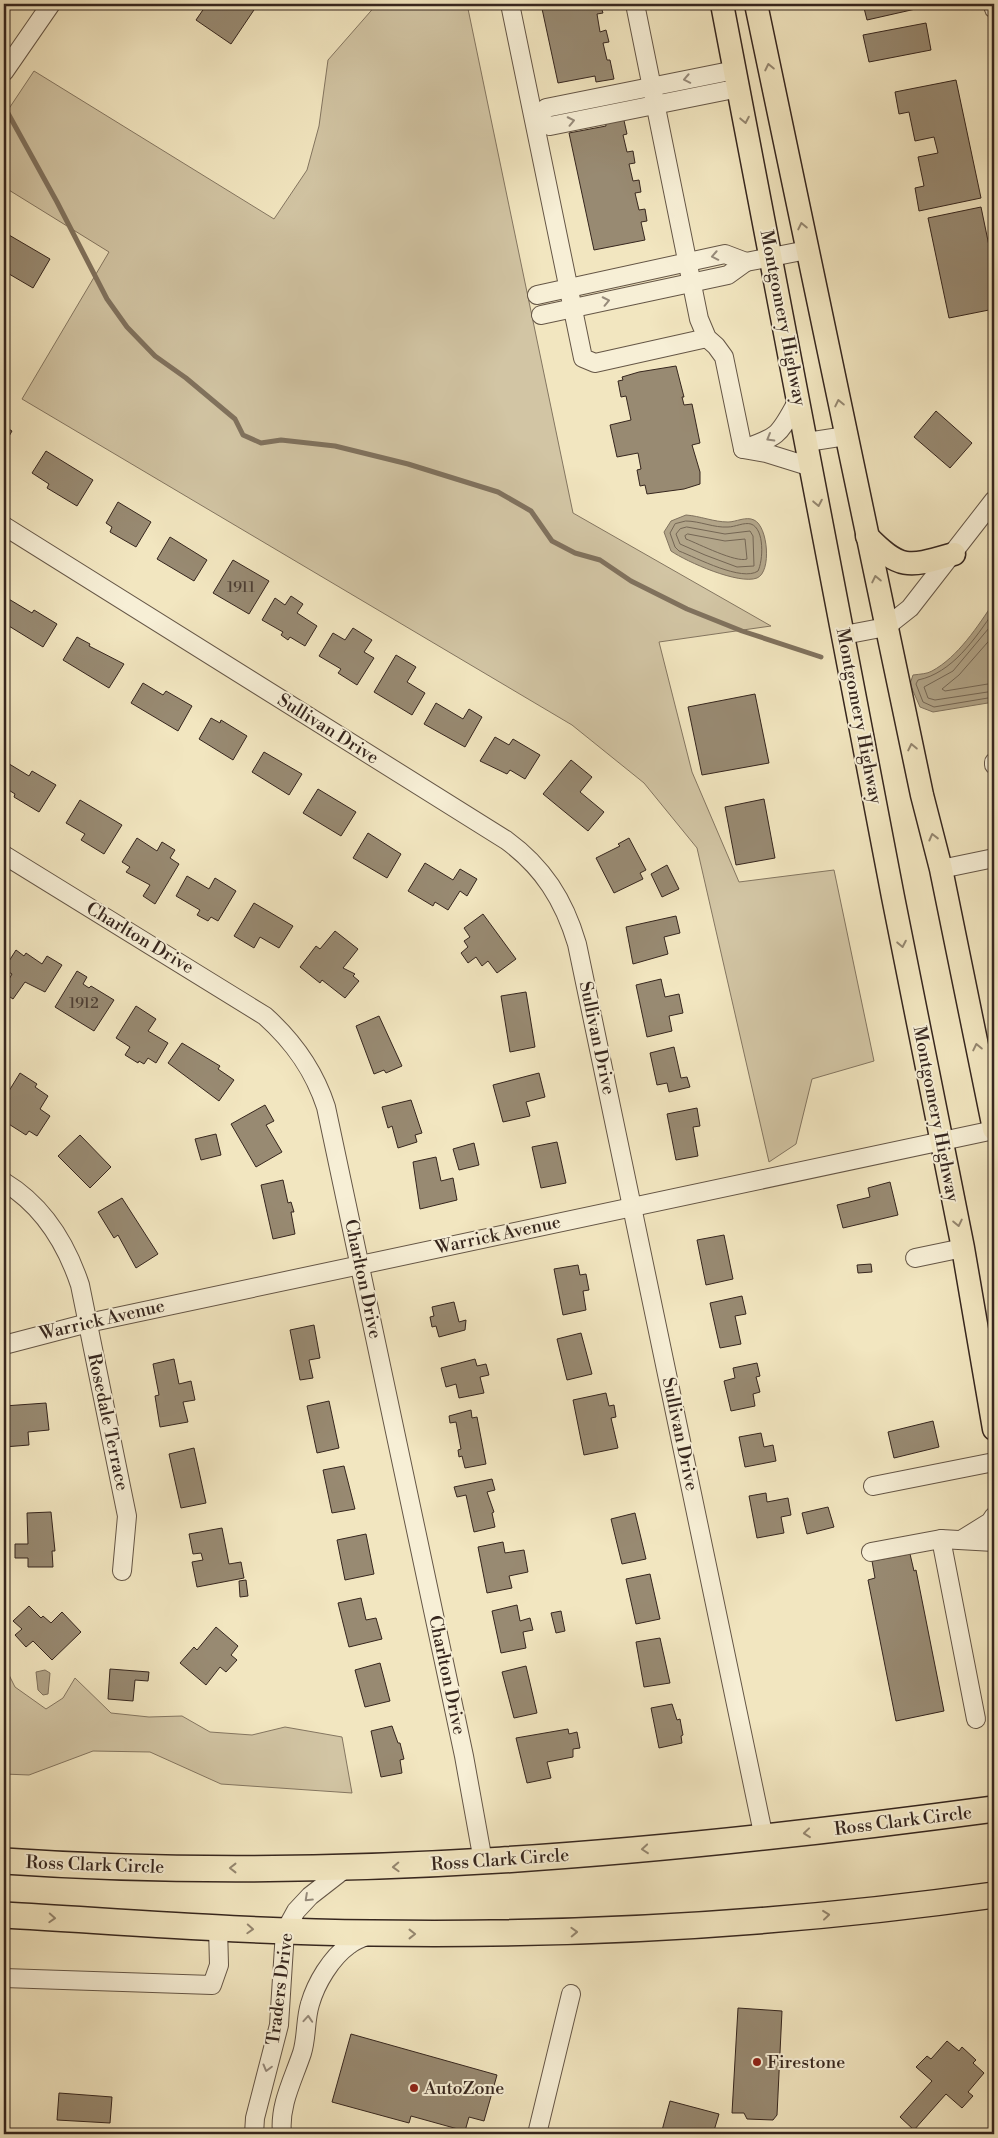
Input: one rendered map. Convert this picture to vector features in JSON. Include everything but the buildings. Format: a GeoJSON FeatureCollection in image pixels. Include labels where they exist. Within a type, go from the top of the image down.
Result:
{"type":"FeatureCollection","features":[{"type":"Feature","properties":{"kind":"highway"},"geometry":{"type":"LineString","coordinates":[[983,1811],[994,1792]]}},
{"type":"Feature","properties":{"kind":"highway","name":"Ross Clark Circle"},"geometry":{"type":"LineString","coordinates":[[4,1861],[146,1868],[346,1868],[483,1861],[764,1838],[983,1811]]}},
{"type":"Feature","properties":{"kind":"highway"},"geometry":{"type":"LineString","coordinates":[[4,1915],[372,1934],[576,1932],[777,1920],[989,1899]]}},
{"type":"Feature","properties":{"kind":"main road","name":"Montgomery Highway"},"geometry":{"type":"LineString","coordinates":[[722,4],[963,1248],[994,1429]]}},
{"type":"Feature","properties":{"kind":"main road","name":"Montgomery Highway"},"geometry":{"type":"LineString","coordinates":[[756,4],[886,626],[922,794],[941,869],[994,1130]]}},
{"type":"Feature","properties":{"kind":"main road"},"geometry":{"type":"LineString","coordinates":[[867,536],[886,555],[896,561],[923,563],[954,554]]}},
{"type":"Feature","properties":{"kind":"street"},"geometry":{"type":"LineString","coordinates":[[4,72],[51,4]]}},
{"type":"Feature","properties":{"kind":"street"},"geometry":{"type":"LineString","coordinates":[[510,4],[583,358],[588,362],[595,363],[707,338]]}},
{"type":"Feature","properties":{"kind":"street"},"geometry":{"type":"LineString","coordinates":[[635,4],[650,86],[699,319],[707,338],[724,357],[743,449]]}},
{"type":"Feature","properties":{"kind":"street"},"geometry":{"type":"LineString","coordinates":[[993,4],[994,9]]}},
{"type":"Feature","properties":{"kind":"street"},"geometry":{"type":"LineString","coordinates":[[535,119],[546,108],[650,86],[737,79]]}},
{"type":"Feature","properties":{"kind":"street"},"geometry":{"type":"LineString","coordinates":[[535,119],[550,126],[654,104],[737,79]]}},
{"type":"Feature","properties":{"kind":"street"},"geometry":{"type":"LineString","coordinates":[[541,315],[728,275],[746,262],[807,250]]}},
{"type":"Feature","properties":{"kind":"street"},"geometry":{"type":"LineString","coordinates":[[536,295],[725,254],[746,262]]}},
{"type":"Feature","properties":{"kind":"street"},"geometry":{"type":"LineString","coordinates":[[743,449],[772,439],[780,432],[798,400]]}},
{"type":"Feature","properties":{"kind":"street"},"geometry":{"type":"LineString","coordinates":[[807,442],[846,436]]}},
{"type":"Feature","properties":{"kind":"street"},"geometry":{"type":"LineString","coordinates":[[743,449],[766,453],[812,467]]}},
{"type":"Feature","properties":{"kind":"street"},"geometry":{"type":"LineString","coordinates":[[844,635],[886,626],[910,608],[954,554],[994,500]]}},
{"type":"Feature","properties":{"kind":"street","name":"Sullivan Drive"},"geometry":{"type":"LineString","coordinates":[[4,526],[506,840],[532,861],[554,888],[564,906],[577,944],[764,1838]]}},
{"type":"Feature","properties":{"kind":"street","name":"Charlton Drive"},"geometry":{"type":"LineString","coordinates":[[4,855],[265,1016],[295,1046],[314,1075],[326,1107],[360,1264],[464,1756],[483,1861]]}},
{"type":"Feature","properties":{"kind":"street"},"geometry":{"type":"LineString","coordinates":[[941,869],[994,858]]}},
{"type":"Feature","properties":{"kind":"street","name":"Warrick Avenue"},"geometry":{"type":"LineString","coordinates":[[4,1345],[88,1323],[994,1130]]}},
{"type":"Feature","properties":{"kind":"street","name":"Rosedale Terrace"},"geometry":{"type":"LineString","coordinates":[[4,1182],[41,1214],[58,1236],[73,1266],[88,1323],[127,1516],[122,1571]]}},
{"type":"Feature","properties":{"kind":"street"},"geometry":{"type":"LineString","coordinates":[[915,1258],[963,1248]]}},
{"type":"Feature","properties":{"kind":"street"},"geometry":{"type":"LineString","coordinates":[[873,1486],[994,1462]]}},
{"type":"Feature","properties":{"kind":"street"},"geometry":{"type":"LineString","coordinates":[[961,1540],[990,1522],[994,1516]]}},
{"type":"Feature","properties":{"kind":"street"},"geometry":{"type":"LineString","coordinates":[[941,1539],[976,1719]]}},
{"type":"Feature","properties":{"kind":"street"},"geometry":{"type":"LineString","coordinates":[[871,1552],[941,1539],[994,1542]]}},
{"type":"Feature","properties":{"kind":"street","name":"Traders Drive"},"geometry":{"type":"LineString","coordinates":[[254,2134],[254,2118],[279,2025],[285,1931],[296,1910],[310,1896],[346,1868]]}},
{"type":"Feature","properties":{"kind":"street"},"geometry":{"type":"LineString","coordinates":[[4,1978],[212,1984],[218,1965],[218,1927]]}},
{"type":"Feature","properties":{"kind":"street","name":"Traders Drive"},"geometry":{"type":"LineString","coordinates":[[282,2134],[285,2099],[302,2052],[307,2033],[309,2006],[317,1986],[332,1962],[349,1945],[372,1934]]}},
{"type":"Feature","properties":{"kind":"street"},"geometry":{"type":"LineString","coordinates":[[537,2134],[571,1994]]}},
{"type":"Feature","properties":{"kind":"shaded area"},"geometry":{"type":"Polygon","coordinates":[[[377,4],[467,4],[573,513],[771,626],[659,642],[692,772],[739,882],[834,870],[874,1061],[812,1079],[796,1144],[769,1162],[697,848],[644,783],[572,725],[22,399],[109,252],[4,187],[4,116],[34,71],[274,219],[307,170],[319,126],[328,60],[377,4]]]}},
{"type":"Feature","properties":{"kind":"shaded area"},"geometry":{"type":"Polygon","coordinates":[[[4,1665],[15,1687],[46,1709],[63,1698],[75,1678],[111,1713],[149,1717],[182,1716],[210,1732],[252,1735],[285,1727],[342,1737],[352,1793],[221,1784],[150,1752],[93,1751],[29,1775],[4,1774],[4,1665]]]}},
{"type":"Feature","properties":{"kind":"water"},"geometry":{"type":"Polygon","coordinates":[[[686,515],[723,522],[754,520],[759,524],[765,539],[766,559],[762,574],[757,578],[749,579],[726,575],[700,566],[671,551],[664,532],[671,521],[686,515]]]}},
{"type":"Feature","properties":{"kind":"water"},"geometry":{"type":"Polygon","coordinates":[[[994,602],[994,702],[933,712],[920,707],[910,684],[913,675],[930,672],[950,658],[967,640],[994,602]]]}},
{"type":"Feature","properties":{"kind":"water"},"geometry":{"type":"Polygon","coordinates":[[[45,1670],[50,1673],[48,1694],[43,1695],[38,1690],[36,1672],[45,1670]]]}},
{"type":"Feature","properties":{"kind":"waterway"},"geometry":{"type":"LineString","coordinates":[[4,106],[57,202],[107,299],[127,327],[155,356],[186,378],[235,419],[243,435],[261,443],[281,440],[335,446],[408,464],[498,492],[531,511],[552,541],[575,553],[600,560],[631,581],[687,609],[742,631],[821,657]]}},
{"type":"Feature","properties":{"kind":"place","name":"Firestone"},"geometry":{"type":"Point","coordinates":[757,2062]}},
{"type":"Feature","properties":{"kind":"place","name":"AutoZone"},"geometry":{"type":"Point","coordinates":[414,2088]}}]}
